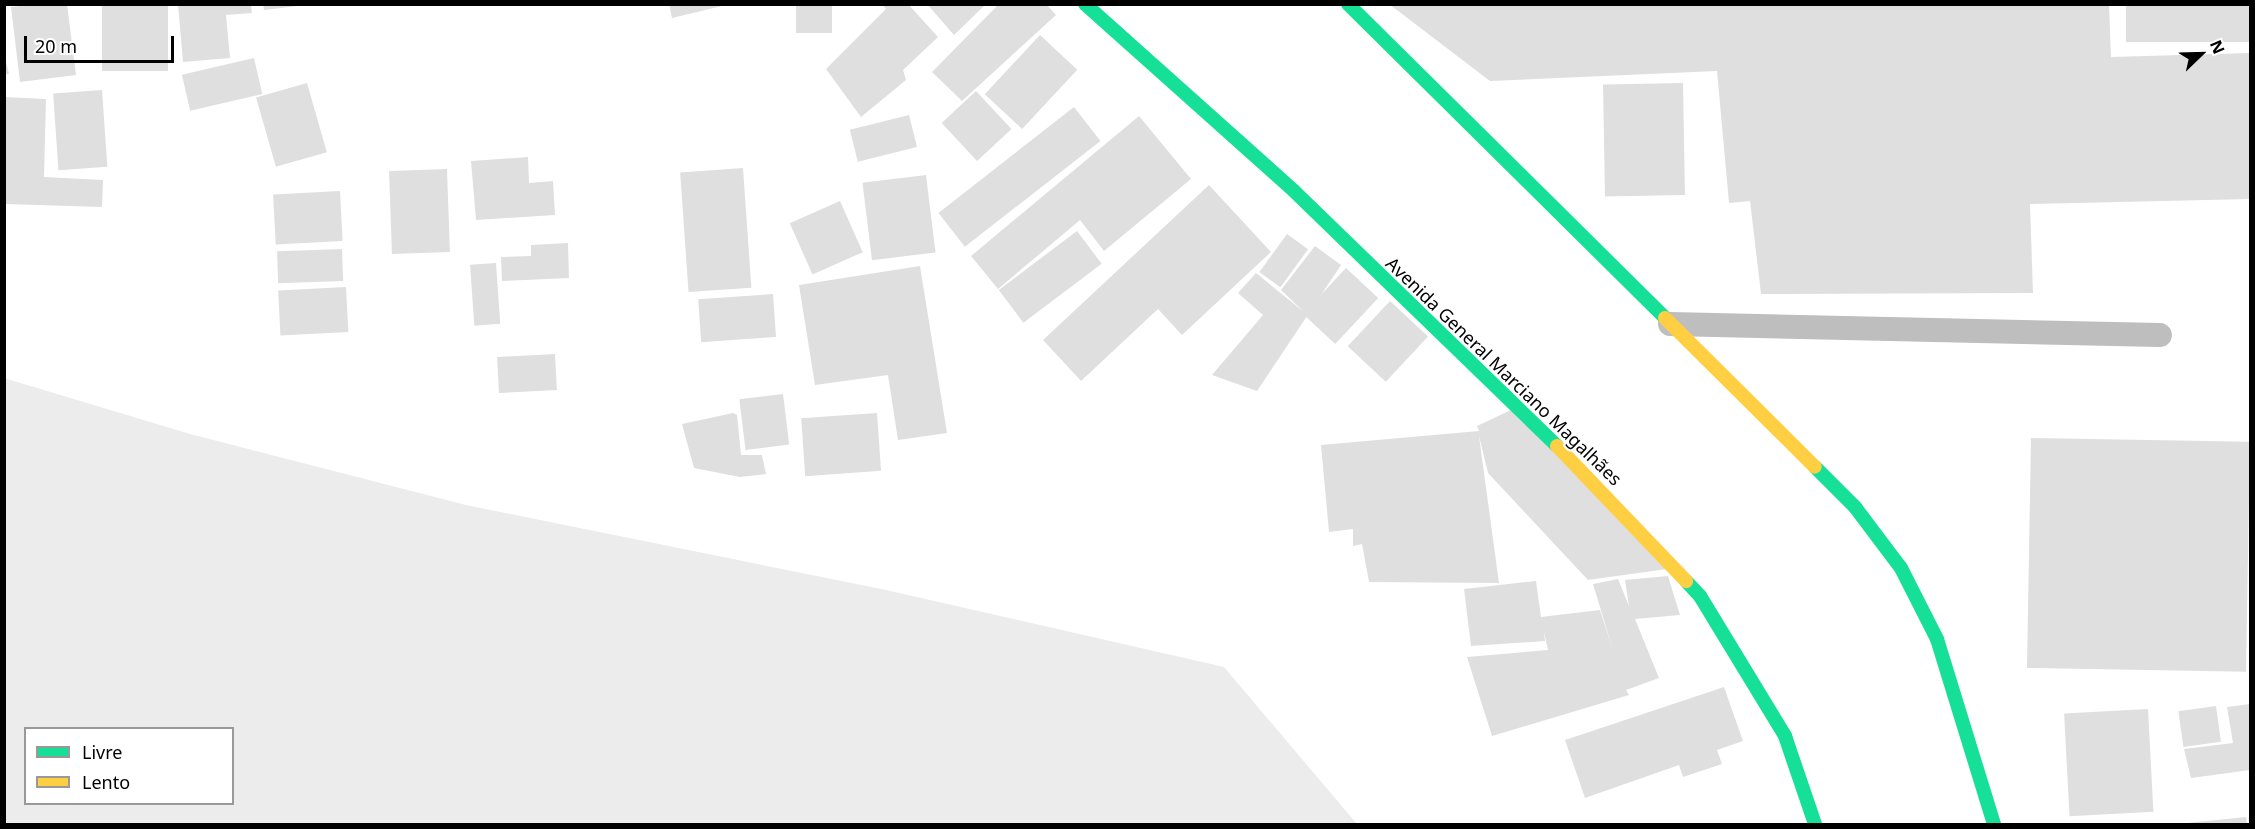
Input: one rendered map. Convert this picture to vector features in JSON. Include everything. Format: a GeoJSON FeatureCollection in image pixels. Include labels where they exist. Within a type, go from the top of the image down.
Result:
{"type":"FeatureCollection","features":[{"type":"Feature","properties":{"kind":"street","name":"Avenida General Marciano Magalhães"},"geometry":{"type":"LineString","coordinates":[[1085,4],[1302,200],[1586,474],[1700,596],[1785,736],[1815,825]]}},
{"type":"Feature","properties":{"kind":"street"},"geometry":{"type":"LineString","coordinates":[[1348,4],[1855,507],[1901,568],[1937,639],[1994,825]]}},
{"type":"Feature","properties":{"kind":"lane"},"geometry":{"type":"LineString","coordinates":[[1670,324],[2160,335]]}},
{"type":"Feature","properties":{"kind":"shaded area"},"geometry":{"type":"Polygon","coordinates":[[[4,378],[190,434],[466,505],[886,590],[1224,667],[1357,824],[5,824],[4,378]]]}},
{"type":"Feature","properties":{"kind":"building"},"geometry":{"type":"Polygon","coordinates":[[[67,4],[76,75],[20,82],[11,7],[67,4]]]}},
{"type":"Feature","properties":{"kind":"building"},"geometry":{"type":"Polygon","coordinates":[[[102,4],[168,4],[168,71],[102,71],[102,4]]]}},
{"type":"Feature","properties":{"kind":"building"},"geometry":{"type":"Polygon","coordinates":[[[178,4],[251,4],[252,13],[226,15],[230,58],[183,62],[178,4]]]}},
{"type":"Feature","properties":{"kind":"building"},"geometry":{"type":"Polygon","coordinates":[[[263,4],[298,4],[298,6],[264,10],[263,4]]]}},
{"type":"Feature","properties":{"kind":"building"},"geometry":{"type":"Polygon","coordinates":[[[669,4],[726,4],[726,5],[672,18],[669,4]]]}},
{"type":"Feature","properties":{"kind":"building"},"geometry":{"type":"Polygon","coordinates":[[[796,4],[832,4],[832,33],[796,33],[796,4]]]}},
{"type":"Feature","properties":{"kind":"building"},"geometry":{"type":"Polygon","coordinates":[[[882,4],[908,4],[938,37],[903,70],[906,80],[861,117],[826,69],[886,9],[882,4]]]}},
{"type":"Feature","properties":{"kind":"building"},"geometry":{"type":"Polygon","coordinates":[[[927,4],[986,4],[954,35],[927,4]]]}},
{"type":"Feature","properties":{"kind":"building"},"geometry":{"type":"Polygon","coordinates":[[[999,4],[1046,4],[1056,15],[962,101],[932,72],[999,4]]]}},
{"type":"Feature","properties":{"kind":"building"},"geometry":{"type":"Polygon","coordinates":[[[1389,4],[2109,4],[2111,57],[2250,53],[2250,199],[2030,204],[2033,293],[1761,294],[1750,201],[1729,203],[1717,71],[1490,81],[1389,4]]]}},
{"type":"Feature","properties":{"kind":"building"},"geometry":{"type":"Polygon","coordinates":[[[2126,4],[2250,4],[2250,42],[2126,42],[2126,4]]]}},
{"type":"Feature","properties":{"kind":"building"},"geometry":{"type":"Polygon","coordinates":[[[1040,35],[1077,70],[1022,129],[985,94],[1040,35]]]}},
{"type":"Feature","properties":{"kind":"building"},"geometry":{"type":"Polygon","coordinates":[[[4,53],[9,74],[4,74],[4,53]]]}},
{"type":"Feature","properties":{"kind":"building"},"geometry":{"type":"Polygon","coordinates":[[[254,58],[262,94],[190,111],[182,75],[254,58]]]}},
{"type":"Feature","properties":{"kind":"building"},"geometry":{"type":"Polygon","coordinates":[[[307,83],[327,152],[276,167],[256,98],[307,83]]]}},
{"type":"Feature","properties":{"kind":"building"},"geometry":{"type":"Polygon","coordinates":[[[1683,83],[1685,195],[1605,196],[1603,84],[1683,83]]]}},
{"type":"Feature","properties":{"kind":"building"},"geometry":{"type":"Polygon","coordinates":[[[102,90],[107,167],[58,170],[53,93],[102,90]]]}},
{"type":"Feature","properties":{"kind":"building"},"geometry":{"type":"Polygon","coordinates":[[[976,91],[1011,129],[977,161],[942,123],[976,91]]]}},
{"type":"Feature","properties":{"kind":"building"},"geometry":{"type":"Polygon","coordinates":[[[4,97],[46,99],[44,177],[103,180],[102,207],[4,204],[4,97]]]}},
{"type":"Feature","properties":{"kind":"building"},"geometry":{"type":"Polygon","coordinates":[[[1074,107],[1100,141],[965,247],[938,213],[1074,107]]]}},
{"type":"Feature","properties":{"kind":"building"},"geometry":{"type":"Polygon","coordinates":[[[909,115],[917,147],[858,162],[850,130],[909,115]]]}},
{"type":"Feature","properties":{"kind":"building"},"geometry":{"type":"Polygon","coordinates":[[[1139,116],[1191,179],[1104,251],[1080,220],[998,289],[971,256],[1139,116]]]}},
{"type":"Feature","properties":{"kind":"building"},"geometry":{"type":"Polygon","coordinates":[[[528,157],[529,183],[553,181],[555,215],[476,220],[471,161],[528,157]]]}},
{"type":"Feature","properties":{"kind":"building"},"geometry":{"type":"Polygon","coordinates":[[[743,168],[751,288],[689,292],[680,172],[743,168]]]}},
{"type":"Feature","properties":{"kind":"building"},"geometry":{"type":"Polygon","coordinates":[[[447,169],[450,252],[392,254],[389,171],[447,169]]]}},
{"type":"Feature","properties":{"kind":"building"},"geometry":{"type":"Polygon","coordinates":[[[926,175],[936,252],[872,260],[862,183],[926,175]]]}},
{"type":"Feature","properties":{"kind":"building"},"geometry":{"type":"Polygon","coordinates":[[[1209,185],[1271,252],[1182,335],[1158,309],[1081,381],[1043,340],[1209,185]]]}},
{"type":"Feature","properties":{"kind":"building"},"geometry":{"type":"Polygon","coordinates":[[[340,191],[343,241],[276,244],[273,195],[340,191]]]}},
{"type":"Feature","properties":{"kind":"building"},"geometry":{"type":"Polygon","coordinates":[[[840,201],[863,252],[813,275],[790,223],[840,201]]]}},
{"type":"Feature","properties":{"kind":"building"},"geometry":{"type":"Polygon","coordinates":[[[1077,231],[1102,264],[1023,323],[999,290],[1077,231]]]}},
{"type":"Feature","properties":{"kind":"building"},"geometry":{"type":"Polygon","coordinates":[[[1287,234],[1308,249],[1280,287],[1259,272],[1287,234]]]}},
{"type":"Feature","properties":{"kind":"building"},"geometry":{"type":"Polygon","coordinates":[[[568,243],[569,278],[502,281],[501,257],[531,256],[531,245],[568,243]]]}},
{"type":"Feature","properties":{"kind":"building"},"geometry":{"type":"Polygon","coordinates":[[[1315,246],[1341,265],[1257,391],[1212,375],[1263,315],[1238,293],[1256,273],[1304,312],[1281,290],[1315,246]]]}},
{"type":"Feature","properties":{"kind":"building"},"geometry":{"type":"Polygon","coordinates":[[[342,249],[343,281],[278,283],[277,251],[342,249]]]}},
{"type":"Feature","properties":{"kind":"building"},"geometry":{"type":"Polygon","coordinates":[[[496,263],[500,324],[474,326],[470,265],[496,263]]]}},
{"type":"Feature","properties":{"kind":"building"},"geometry":{"type":"Polygon","coordinates":[[[920,266],[947,433],[898,440],[888,375],[815,385],[799,285],[920,266]]]}},
{"type":"Feature","properties":{"kind":"building"},"geometry":{"type":"Polygon","coordinates":[[[1346,268],[1378,298],[1335,344],[1303,314],[1346,268]]]}},
{"type":"Feature","properties":{"kind":"building"},"geometry":{"type":"Polygon","coordinates":[[[346,287],[348,332],[280,335],[278,291],[346,287]]]}},
{"type":"Feature","properties":{"kind":"building"},"geometry":{"type":"Polygon","coordinates":[[[773,294],[776,337],[701,342],[698,299],[773,294]]]}},
{"type":"Feature","properties":{"kind":"building"},"geometry":{"type":"Polygon","coordinates":[[[1390,301],[1428,336],[1386,382],[1348,346],[1390,301]]]}},
{"type":"Feature","properties":{"kind":"building"},"geometry":{"type":"Polygon","coordinates":[[[555,354],[557,390],[499,393],[497,357],[555,354]]]}},
{"type":"Feature","properties":{"kind":"building"},"geometry":{"type":"Polygon","coordinates":[[[783,394],[789,445],[746,450],[739,399],[783,394]]]}},
{"type":"Feature","properties":{"kind":"building"},"geometry":{"type":"Polygon","coordinates":[[[1513,409],[1674,568],[1588,580],[1488,473],[1479,436],[1499,583],[1369,582],[1362,544],[1353,546],[1353,529],[1329,532],[1321,445],[1479,431],[1477,426],[1513,409]]]}},
{"type":"Feature","properties":{"kind":"building"},"geometry":{"type":"Polygon","coordinates":[[[733,413],[737,415],[741,455],[762,455],[766,474],[740,477],[694,468],[682,424],[733,413]]]}},
{"type":"Feature","properties":{"kind":"building"},"geometry":{"type":"Polygon","coordinates":[[[877,413],[881,471],[805,476],[801,418],[877,413]]]}},
{"type":"Feature","properties":{"kind":"building"},"geometry":{"type":"Polygon","coordinates":[[[2031,438],[2250,442],[2246,672],[2027,668],[2031,438]]]}},
{"type":"Feature","properties":{"kind":"building"},"geometry":{"type":"Polygon","coordinates":[[[1668,576],[1680,615],[1635,619],[1659,678],[1626,690],[1629,695],[1492,736],[1467,657],[1548,650],[1544,632],[1545,641],[1471,646],[1464,589],[1536,581],[1541,617],[1600,610],[1613,650],[1593,584],[1618,579],[1629,606],[1625,580],[1668,576]]]}},
{"type":"Feature","properties":{"kind":"building"},"geometry":{"type":"Polygon","coordinates":[[[1724,687],[1743,741],[1717,750],[1722,764],[1683,777],[1679,765],[1585,798],[1565,740],[1724,687]]]}},
{"type":"Feature","properties":{"kind":"building"},"geometry":{"type":"Polygon","coordinates":[[[2250,704],[2250,770],[2191,778],[2184,749],[2233,743],[2227,707],[2250,704]]]}},
{"type":"Feature","properties":{"kind":"building"},"geometry":{"type":"Polygon","coordinates":[[[2216,706],[2221,742],[2183,747],[2178,711],[2216,706]]]}},
{"type":"Feature","properties":{"kind":"building"},"geometry":{"type":"Polygon","coordinates":[[[2148,709],[2153,812],[2070,816],[2064,713],[2148,709]]]}},
{"type":"Feature","properties":{"kind":"building"},"geometry":{"type":"Polygon","coordinates":[[[2246,817],[2247,824],[2187,823],[2246,817]]]}},
{"type":"Feature","properties":{"kind":"traffic: fast"},"geometry":{"type":"LineString","coordinates":[[1085,4],[1294,191],[1557,446]]}},
{"type":"Feature","properties":{"kind":"traffic: fast"},"geometry":{"type":"LineString","coordinates":[[1348,4],[1665,318]]}},
{"type":"Feature","properties":{"kind":"traffic: fast"},"geometry":{"type":"LineString","coordinates":[[1815,467],[1855,507],[1901,568],[1937,639],[1994,824]]}},
{"type":"Feature","properties":{"kind":"traffic: fast"},"geometry":{"type":"LineString","coordinates":[[1686,581],[1700,596],[1785,736],[1815,824]]}},
{"type":"Feature","properties":{"kind":"traffic: slow"},"geometry":{"type":"LineString","coordinates":[[1665,318],[1815,467]]}},
{"type":"Feature","properties":{"kind":"traffic: slow"},"geometry":{"type":"LineString","coordinates":[[1557,446],[1686,581]]}}]}
